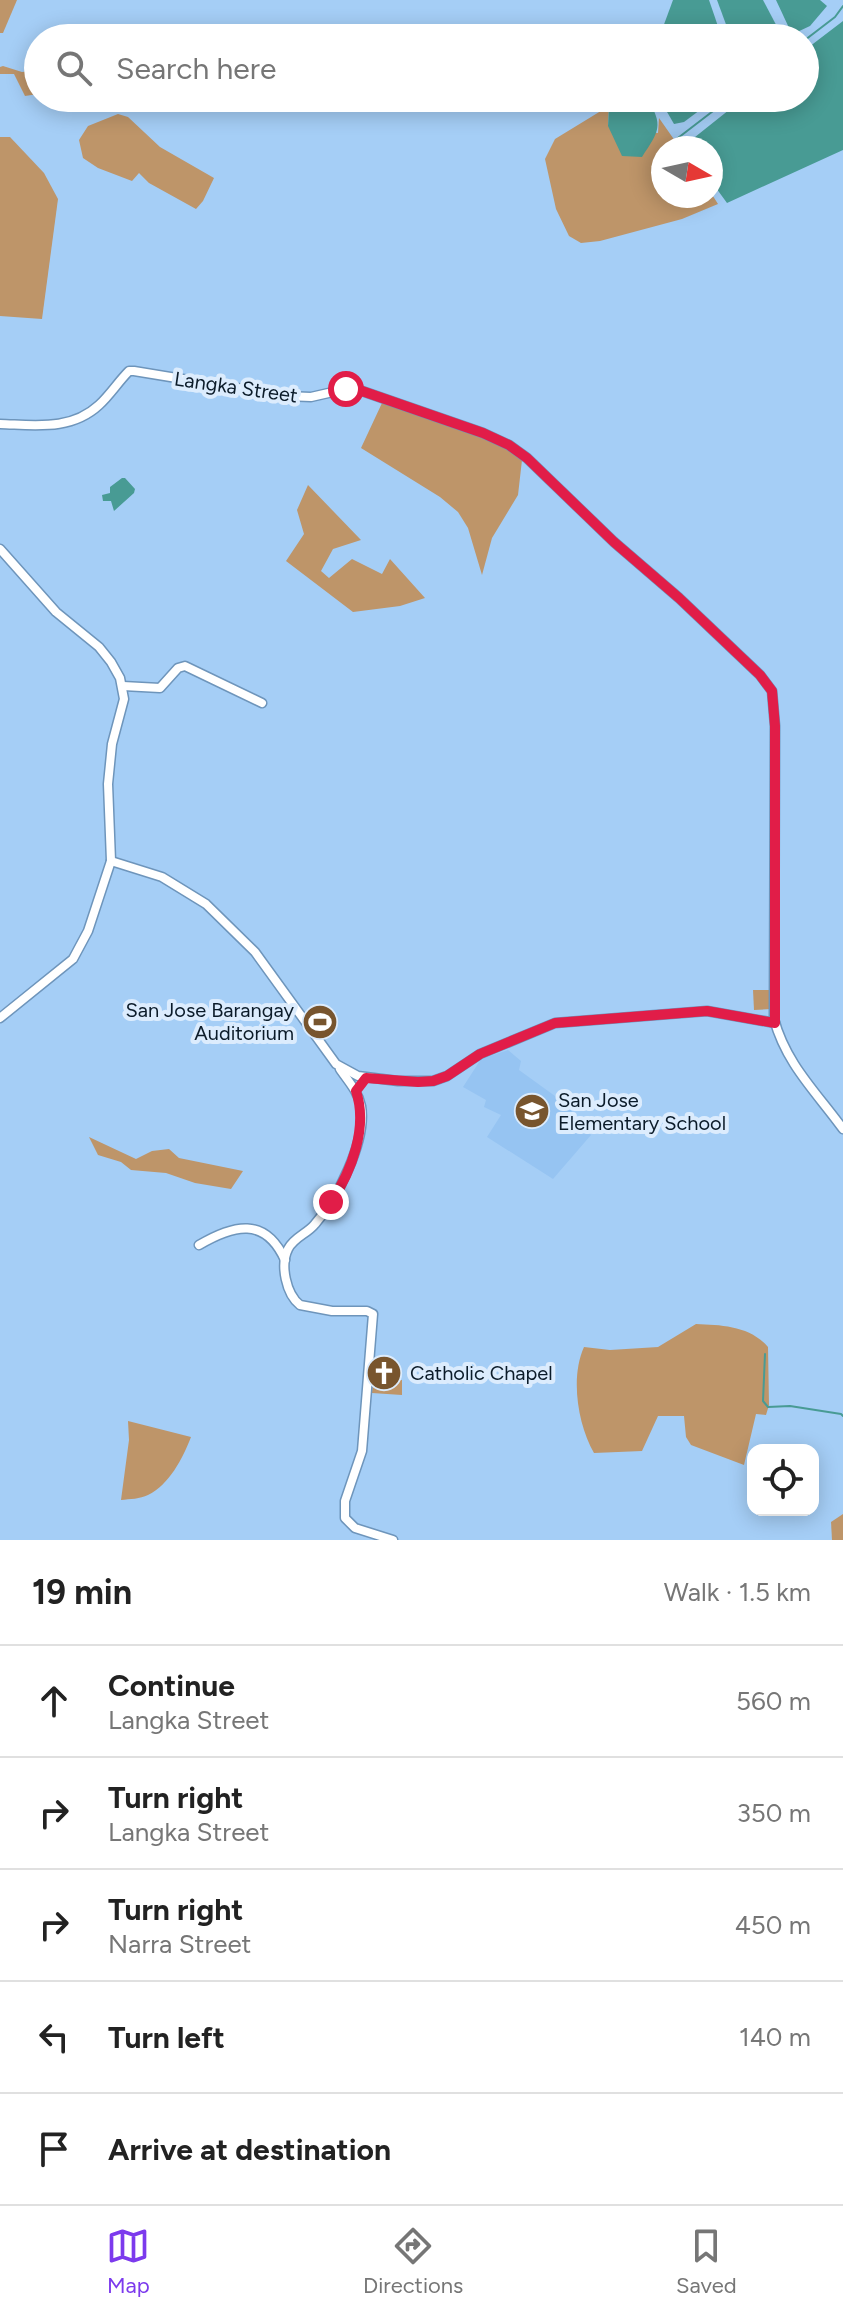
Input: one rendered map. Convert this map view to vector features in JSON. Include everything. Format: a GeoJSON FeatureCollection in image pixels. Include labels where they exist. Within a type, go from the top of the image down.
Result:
{"type":"FeatureCollection","features":[{"type":"Feature","properties":{"kind":"street","name":"Langka Street"},"geometry":{"type":"LineString","coordinates":[[0,424],[51,425],[80,418],[96,408],[129,371],[134,371],[286,396],[311,397],[346,389],[362,391],[483,433],[509,445],[527,458],[614,542],[692,610],[771,689],[775,726],[775,1023]]}},
{"type":"Feature","properties":{"kind":"street"},"geometry":{"type":"LineString","coordinates":[[0,549],[56,612],[99,647],[116,670],[123,686],[124,699],[112,744],[108,784],[111,861],[88,931],[73,959],[0,1018]]}},
{"type":"Feature","properties":{"kind":"street"},"geometry":{"type":"LineString","coordinates":[[123,686],[160,688],[178,668],[185,666],[262,703]]}},
{"type":"Feature","properties":{"kind":"street"},"geometry":{"type":"LineString","coordinates":[[111,861],[142,869],[181,886],[225,921],[269,969],[356,1091],[361,1114],[348,1170],[338,1192],[315,1225],[293,1241],[285,1261],[289,1289],[297,1303],[322,1310],[367,1311],[373,1314],[362,1451],[345,1501],[345,1518],[355,1528],[393,1540]]}},
{"type":"Feature","properties":{"kind":"street"},"geometry":{"type":"LineString","coordinates":[[336,1064],[366,1078],[433,1081],[447,1076],[480,1054],[555,1023],[707,1011],[775,1023],[795,1067],[843,1129]]}},
{"type":"Feature","properties":{"kind":"street"},"geometry":{"type":"LineString","coordinates":[[356,1091],[366,1078]]}},
{"type":"Feature","properties":{"kind":"street"},"geometry":{"type":"LineString","coordinates":[[199,1245],[225,1230],[246,1226],[272,1240],[285,1261]]}},
{"type":"Feature","properties":{"kind":"shaded area"},"geometry":{"type":"Polygon","coordinates":[[[0,0],[17,0],[3,33],[0,33],[0,0]]]}},
{"type":"Feature","properties":{"kind":"shaded area"},"geometry":{"type":"Polygon","coordinates":[[[673,0],[709,0],[717,24],[664,24],[673,0]]]}},
{"type":"Feature","properties":{"kind":"shaded area"},"geometry":{"type":"Polygon","coordinates":[[[717,0],[763,0],[776,24],[726,24],[717,0]]]}},
{"type":"Feature","properties":{"kind":"shaded area"},"geometry":{"type":"Polygon","coordinates":[[[776,0],[820,0],[827,6],[812,24],[787,24],[776,0]]]}},
{"type":"Feature","properties":{"kind":"shaded area"},"geometry":{"type":"Polygon","coordinates":[[[843,21],[843,150],[727,203],[723,198],[723,136],[696,136],[726,112],[819,112],[819,39],[843,21]]]}},
{"type":"Feature","properties":{"kind":"shaded area"},"geometry":{"type":"Polygon","coordinates":[[[0,67],[24,72],[24,94],[14,74],[0,74],[0,67]]]}},
{"type":"Feature","properties":{"kind":"shaded area"},"geometry":{"type":"Polygon","coordinates":[[[599,112],[609,112],[608,126],[658,133],[659,118],[672,136],[651,136],[651,208],[708,208],[682,219],[600,241],[581,243],[569,236],[556,209],[545,159],[555,139],[599,112]]]}},
{"type":"Feature","properties":{"kind":"shaded area"},"geometry":{"type":"Polygon","coordinates":[[[609,112],[654,112],[656,134],[651,136],[651,142],[642,157],[622,156],[608,126],[609,112]]]}},
{"type":"Feature","properties":{"kind":"shaded area"},"geometry":{"type":"Polygon","coordinates":[[[667,112],[697,112],[684,122],[674,124],[667,112]]]}},
{"type":"Feature","properties":{"kind":"shaded area"},"geometry":{"type":"Polygon","coordinates":[[[118,114],[128,117],[160,147],[214,178],[196,209],[149,183],[139,173],[132,181],[98,168],[83,158],[79,140],[88,126],[118,114]]]}},
{"type":"Feature","properties":{"kind":"shaded area"},"geometry":{"type":"Polygon","coordinates":[[[0,137],[10,137],[44,173],[58,199],[42,319],[0,316],[0,137]]]}},
{"type":"Feature","properties":{"kind":"shaded area"},"geometry":{"type":"Polygon","coordinates":[[[382,403],[491,440],[522,460],[518,495],[492,538],[482,575],[468,528],[458,512],[440,497],[361,448],[382,403]]]}},
{"type":"Feature","properties":{"kind":"shaded area"},"geometry":{"type":"Polygon","coordinates":[[[122,478],[135,489],[114,511],[111,501],[103,501],[102,495],[110,493],[110,487],[122,478]]]}},
{"type":"Feature","properties":{"kind":"shaded area"},"geometry":{"type":"Polygon","coordinates":[[[308,485],[361,540],[333,549],[321,571],[329,578],[352,559],[382,574],[390,559],[425,598],[400,606],[353,612],[286,561],[304,534],[297,510],[308,485]]]}},
{"type":"Feature","properties":{"kind":"shaded area"},"geometry":{"type":"Polygon","coordinates":[[[753,990],[770,990],[771,1009],[754,1010],[753,990]]]}},
{"type":"Feature","properties":{"kind":"shaded area","name":"San Jose Elementary School"},"geometry":{"type":"Polygon","coordinates":[[[508,1050],[521,1061],[519,1070],[566,1104],[591,1135],[553,1179],[487,1137],[501,1115],[484,1107],[486,1100],[463,1087],[481,1059],[508,1050]]]}},
{"type":"Feature","properties":{"kind":"shaded area"},"geometry":{"type":"Polygon","coordinates":[[[89,1137],[136,1159],[152,1151],[169,1149],[179,1158],[243,1171],[231,1189],[195,1183],[166,1173],[131,1170],[121,1162],[98,1155],[89,1137]]]}},
{"type":"Feature","properties":{"kind":"shaded area"},"geometry":{"type":"Polygon","coordinates":[[[696,1324],[744,1331],[768,1347],[769,1405],[766,1415],[756,1414],[744,1465],[691,1445],[686,1437],[684,1416],[658,1416],[642,1451],[594,1453],[584,1429],[578,1401],[577,1373],[584,1347],[610,1350],[658,1347],[696,1324]]]}},
{"type":"Feature","properties":{"kind":"shaded area"},"geometry":{"type":"Polygon","coordinates":[[[373,1380],[402,1380],[402,1395],[372,1393],[373,1380]]]}},
{"type":"Feature","properties":{"kind":"shaded area"},"geometry":{"type":"Polygon","coordinates":[[[128,1421],[191,1437],[179,1462],[162,1485],[145,1496],[121,1500],[129,1440],[128,1421]]]}},
{"type":"Feature","properties":{"kind":"shaded area"},"geometry":{"type":"Polygon","coordinates":[[[843,1514],[843,1540],[832,1540],[831,1522],[843,1514]]]}},
{"type":"Feature","properties":{"kind":"waterway"},"geometry":{"type":"LineString","coordinates":[[819,29],[843,6]]}},
{"type":"Feature","properties":{"kind":"waterway"},"geometry":{"type":"LineString","coordinates":[[681,136],[712,112]]}},
{"type":"Feature","properties":{"kind":"waterway"},"geometry":{"type":"LineString","coordinates":[[765,1354],[763,1401],[768,1407],[790,1406],[843,1416]]}},
{"type":"Feature","properties":{"kind":"place","name":"San Jose Barangay Auditorium"},"geometry":{"type":"Point","coordinates":[320,1022]}},
{"type":"Feature","properties":{"kind":"place","name":"San Jose Elementary School"},"geometry":{"type":"Point","coordinates":[532,1111]}},
{"type":"Feature","properties":{"kind":"place","name":"Catholic Chapel"},"geometry":{"type":"Point","coordinates":[384,1373]}},
{"type":"Feature","properties":{"kind":"route"},"geometry":{"type":"LineString","coordinates":[[331,1202],[352,1160],[361,1114],[356,1091],[366,1078],[433,1081],[447,1076],[480,1054],[555,1023],[707,1011],[775,1023],[775,726],[771,689],[692,610],[509,445],[462,425],[362,391],[346,389]]}}]}
